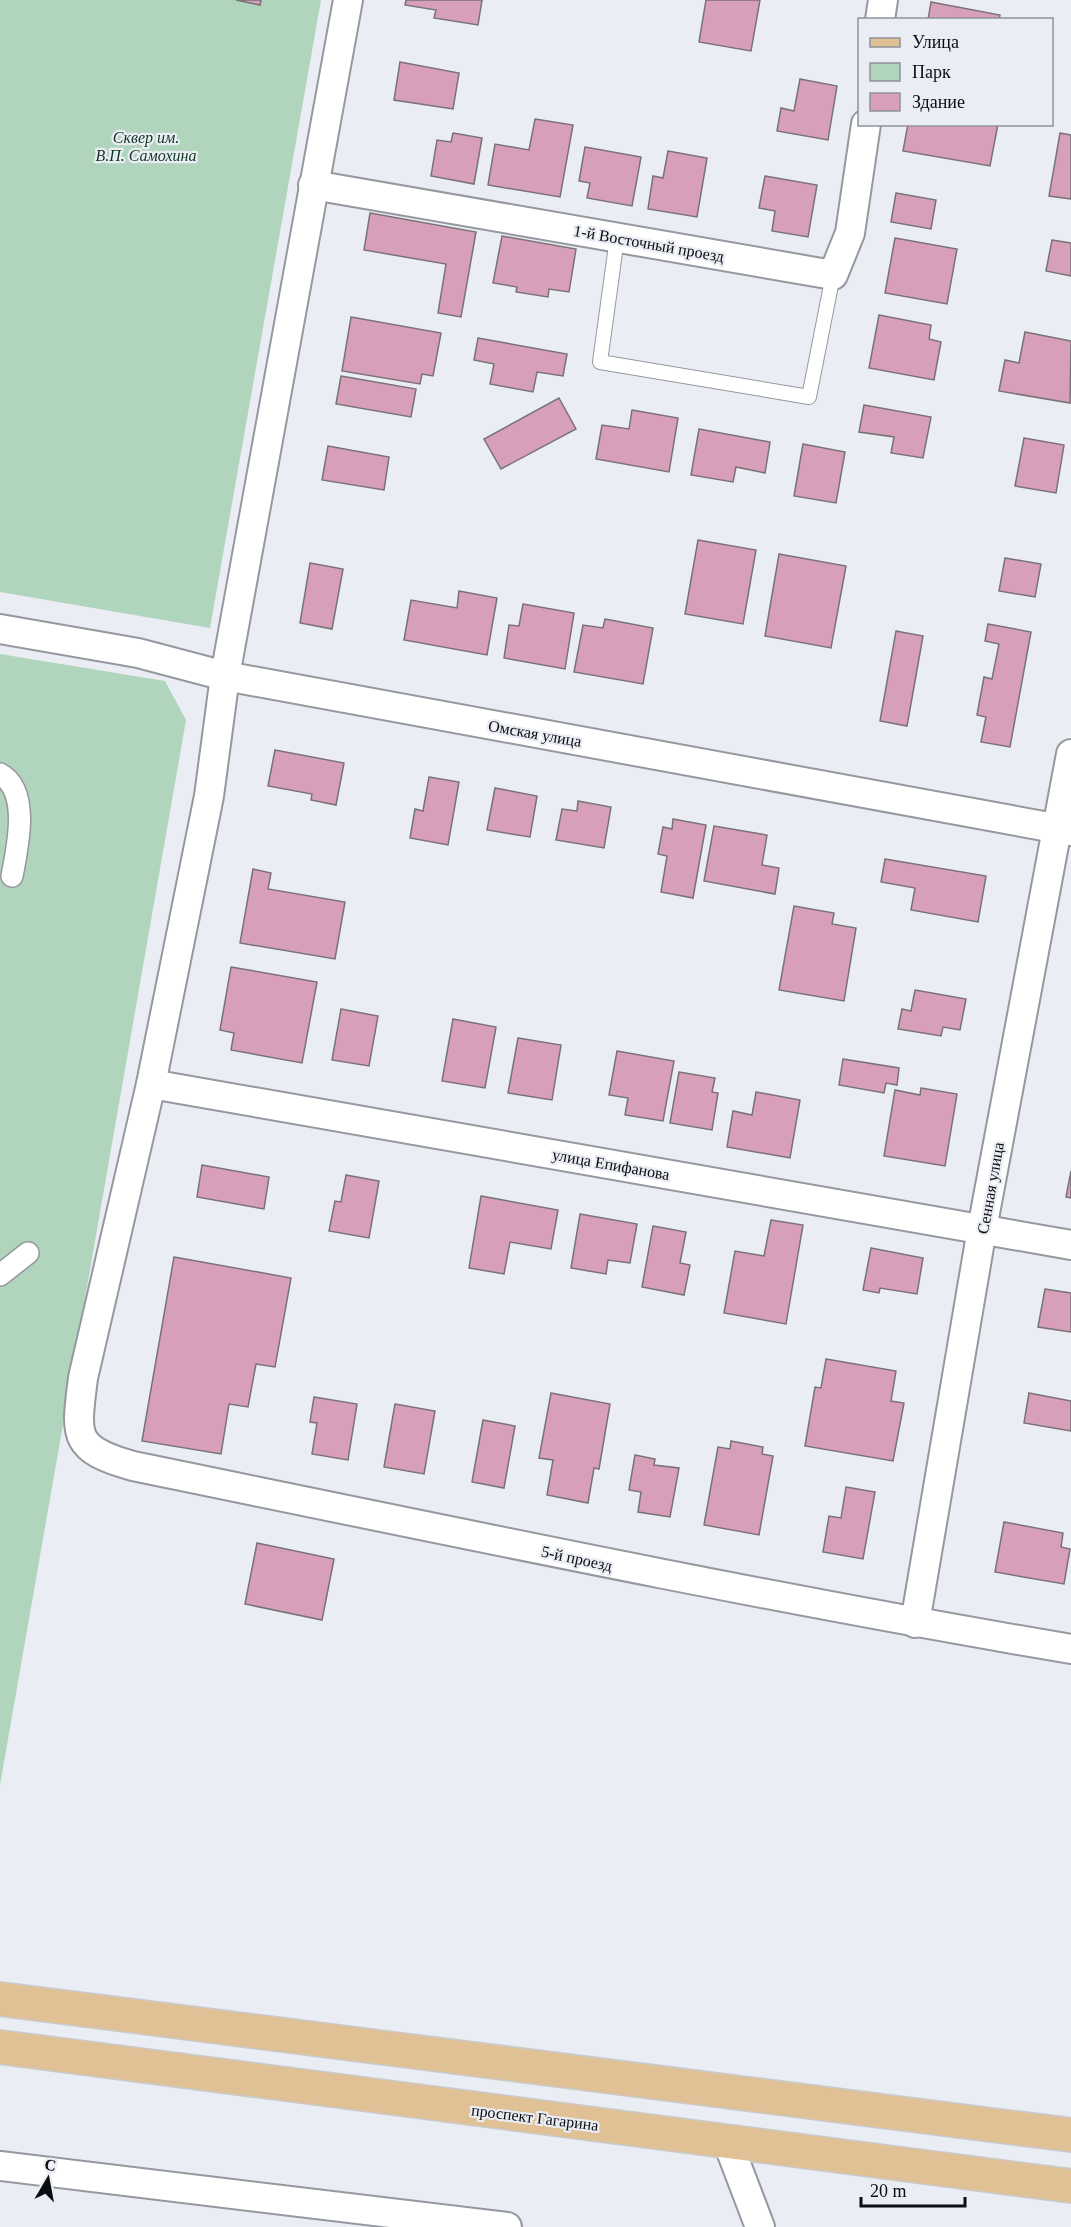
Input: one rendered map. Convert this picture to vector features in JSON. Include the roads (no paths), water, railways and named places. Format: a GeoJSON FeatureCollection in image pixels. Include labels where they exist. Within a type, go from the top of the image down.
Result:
{"type":"FeatureCollection","features":[{"type":"Feature","properties":{"kind":"main road"},"geometry":{"type":"LineString","coordinates":[[0,1999],[1071,2135]]}},
{"type":"Feature","properties":{"kind":"main road","name":"проспект Гагарина"},"geometry":{"type":"LineString","coordinates":[[0,2047],[1071,2186]]}},
{"type":"Feature","properties":{"kind":"street"},"geometry":{"type":"LineString","coordinates":[[151,1084],[209,796],[225,676],[348,0]]}},
{"type":"Feature","properties":{"kind":"street"},"geometry":{"type":"LineString","coordinates":[[880,18],[883,0]]}},
{"type":"Feature","properties":{"kind":"street"},"geometry":{"type":"LineString","coordinates":[[832,275],[850,233],[866,126]]}},
{"type":"Feature","properties":{"kind":"street","name":"1-й Восточный проезд"},"geometry":{"type":"LineString","coordinates":[[313,185],[832,275]]}},
{"type":"Feature","properties":{"kind":"street","name":"Омская улица"},"geometry":{"type":"LineString","coordinates":[[0,629],[138,653],[225,676],[1064,830]]}},
{"type":"Feature","properties":{"kind":"street","name":"Сенная улица"},"geometry":{"type":"LineString","coordinates":[[915,1623],[982,1229],[1064,830],[1071,754]]}},
{"type":"Feature","properties":{"kind":"street"},"geometry":{"type":"LineString","coordinates":[[0,774],[16,796],[21,829],[12,876]]}},
{"type":"Feature","properties":{"kind":"street","name":"улица Епифанова"},"geometry":{"type":"LineString","coordinates":[[151,1084],[1071,1245]]}},
{"type":"Feature","properties":{"kind":"street","name":"5-й проезд"},"geometry":{"type":"LineString","coordinates":[[151,1084],[83,1378],[78,1419],[79,1436],[88,1448],[106,1459],[133,1466],[605,1563],[915,1623],[1071,1649]]}},
{"type":"Feature","properties":{"kind":"street"},"geometry":{"type":"LineString","coordinates":[[0,1275],[28,1252]]}},
{"type":"Feature","properties":{"kind":"street"},"geometry":{"type":"LineString","coordinates":[[728,2143],[760,2227]]}},
{"type":"Feature","properties":{"kind":"street"},"geometry":{"type":"LineString","coordinates":[[0,2166],[442,2223],[507,2227]]}},
{"type":"Feature","properties":{"kind":"lane"},"geometry":{"type":"LineString","coordinates":[[617,238],[600,362],[809,397],[832,275]]}},
{"type":"Feature","properties":{"kind":"park label","name":"Сквер им. В.П. Самохина"},"geometry":{"type":"Point","coordinates":[146,146]}}]}
